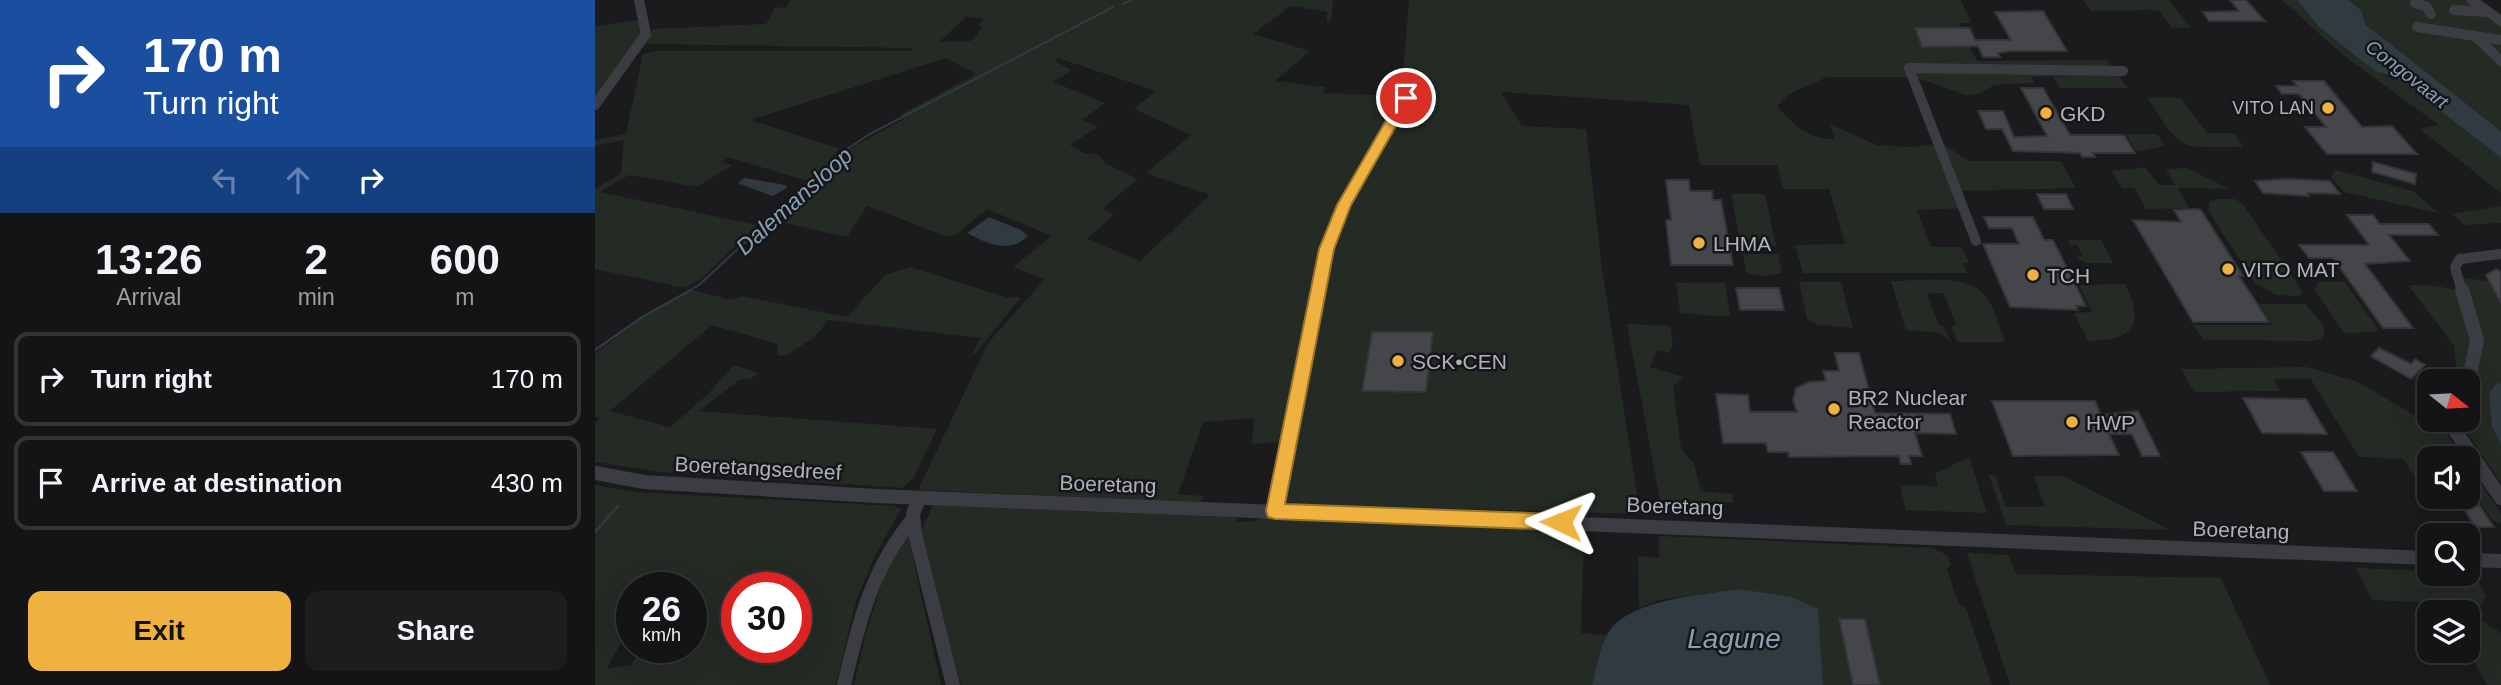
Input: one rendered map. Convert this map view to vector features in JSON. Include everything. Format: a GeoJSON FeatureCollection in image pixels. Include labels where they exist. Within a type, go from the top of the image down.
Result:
{"type":"FeatureCollection","features":[{"type":"Feature","properties":{"kind":"street"},"geometry":{"type":"LineString","coordinates":[[595,105],[646,34],[647,27],[639,0]]}},
{"type":"Feature","properties":{"kind":"street"},"geometry":{"type":"LineString","coordinates":[[2472,0],[2501,21]]}},
{"type":"Feature","properties":{"kind":"street"},"geometry":{"type":"LineString","coordinates":[[2414,3],[2432,9]]}},
{"type":"Feature","properties":{"kind":"street"},"geometry":{"type":"LineString","coordinates":[[2454,10],[2489,12]]}},
{"type":"Feature","properties":{"kind":"street"},"geometry":{"type":"LineString","coordinates":[[2417,27],[2454,30],[2477,38],[2501,40]]}},
{"type":"Feature","properties":{"kind":"street"},"geometry":{"type":"LineString","coordinates":[[2477,38],[2501,61]]}},
{"type":"Feature","properties":{"kind":"street"},"geometry":{"type":"LineString","coordinates":[[1976,241],[1909,68],[2123,71]]}},
{"type":"Feature","properties":{"kind":"street"},"geometry":{"type":"LineString","coordinates":[[1275,511],[1327,249],[1344,205],[1392,118],[1419,78]]}},
{"type":"Feature","properties":{"kind":"street"},"geometry":{"type":"LineString","coordinates":[[2471,369],[2477,340],[2455,267],[2460,259],[2467,256],[2501,254]]}},
{"type":"Feature","properties":{"kind":"street"},"geometry":{"type":"LineString","coordinates":[[2456,432],[2501,498]]}},
{"type":"Feature","properties":{"kind":"street","name":"Boeretangsedreef"},"geometry":{"type":"LineString","coordinates":[[595,473],[644,482],[919,498]]}},
{"type":"Feature","properties":{"kind":"street"},"geometry":{"type":"LineString","coordinates":[[844,685],[858,631],[884,556],[894,538],[913,519],[919,498]]}},
{"type":"Feature","properties":{"kind":"street","name":"Boeretang"},"geometry":{"type":"LineString","coordinates":[[919,498],[2417,558]]}},
{"type":"Feature","properties":{"kind":"street"},"geometry":{"type":"LineString","coordinates":[[913,519],[953,685]]}},
{"type":"Feature","properties":{"kind":"street"},"geometry":{"type":"LineString","coordinates":[[2480,560],[2501,561]]}},
{"type":"Feature","properties":{"kind":"shaded area"},"geometry":{"type":"Polygon","coordinates":[[[790,0],[1333,0],[1331,21],[1327,21],[1327,12],[1291,6],[1253,34],[1310,51],[1275,81],[1325,87],[1323,93],[1375,95],[1403,74],[1409,0],[1961,0],[1971,23],[1958,23],[1977,61],[2107,60],[2128,88],[2060,88],[2052,76],[2032,77],[2035,83],[1994,85],[1981,93],[1966,95],[1915,77],[1827,77],[1789,94],[1777,106],[1802,130],[1826,139],[1835,139],[1830,124],[1877,145],[1907,147],[1944,144],[1968,161],[2061,161],[2076,188],[1961,191],[1968,208],[1917,210],[1931,247],[1962,247],[1969,263],[1963,263],[1967,273],[1803,273],[1795,245],[1845,244],[1829,189],[1783,189],[1777,165],[1700,165],[1689,105],[1501,92],[1522,126],[1586,129],[1602,268],[1640,514],[1268,503],[1279,442],[1252,444],[1254,418],[1203,422],[1178,494],[1203,496],[1201,502],[918,490],[988,343],[1045,279],[1013,267],[1052,236],[987,209],[956,235],[948,237],[867,206],[847,237],[772,220],[846,151],[904,119],[900,115],[976,74],[946,58],[750,120],[840,149],[810,182],[728,157],[722,162],[732,165],[697,187],[629,175],[600,192],[757,225],[702,278],[685,288],[595,269],[595,189],[621,174],[624,140],[595,146],[595,140],[626,134],[643,54],[657,51],[912,51],[913,48],[646,44],[653,29],[766,24],[775,8],[786,7],[790,0]],[[966,17],[939,42],[971,41],[983,27],[977,26],[984,19],[966,17]],[[1058,58],[1054,61],[1072,70],[1053,82],[1105,103],[1082,120],[1098,127],[1070,145],[1084,153],[1099,155],[1106,164],[1138,179],[1103,208],[1114,215],[1087,239],[1140,261],[1210,195],[1146,173],[1191,135],[1134,109],[1156,91],[1058,58]]]}},
{"type":"Feature","properties":{"kind":"shaded area"},"geometry":{"type":"Polygon","coordinates":[[[2083,0],[2169,0],[2191,28],[2172,28],[2158,10],[2091,11],[2083,0]]]}},
{"type":"Feature","properties":{"kind":"shaded area"},"geometry":{"type":"Polygon","coordinates":[[[2282,0],[2297,0],[2320,28],[2387,77],[2403,81],[2491,149],[2501,158],[2501,193],[2420,129],[2439,125],[2344,56],[2282,0]]]}},
{"type":"Feature","properties":{"kind":"shaded area"},"geometry":{"type":"Polygon","coordinates":[[[2348,0],[2469,0],[2501,23],[2501,131],[2365,24],[2362,11],[2348,0]]]}},
{"type":"Feature","properties":{"kind":"shaded area"},"geometry":{"type":"Polygon","coordinates":[[[639,20],[642,30],[639,38],[595,99],[595,26],[639,20]]]}},
{"type":"Feature","properties":{"kind":"shaded area"},"geometry":{"type":"Polygon","coordinates":[[[2147,97],[2181,98],[2207,133],[2234,133],[2244,147],[2206,147],[2184,143],[2168,129],[2147,97]]]}},
{"type":"Feature","properties":{"kind":"shaded area"},"geometry":{"type":"Polygon","coordinates":[[[2126,134],[2157,134],[2165,146],[2137,152],[2126,134]]]}},
{"type":"Feature","properties":{"kind":"shaded area"},"geometry":{"type":"Polygon","coordinates":[[[2145,167],[2159,185],[2175,185],[2166,169],[2187,168],[2230,189],[2178,188],[2189,208],[2146,209],[2134,188],[2122,188],[2111,171],[2145,167]]]}},
{"type":"Feature","properties":{"kind":"shaded area"},"geometry":{"type":"Polygon","coordinates":[[[2335,170],[2413,191],[2438,213],[2344,192],[2331,177],[2335,170]]]}},
{"type":"Feature","properties":{"kind":"shaded area"},"geometry":{"type":"Polygon","coordinates":[[[1731,194],[1765,194],[1776,246],[1741,246],[1731,194]]]}},
{"type":"Feature","properties":{"kind":"shaded area"},"geometry":{"type":"Polygon","coordinates":[[[2216,199],[2235,199],[2242,203],[2303,292],[2300,296],[2276,295],[2255,283],[2209,212],[2209,202],[2216,199]]]}},
{"type":"Feature","properties":{"kind":"shaded area"},"geometry":{"type":"Polygon","coordinates":[[[2501,206],[2501,223],[2465,225],[2452,214],[2501,206]]]}},
{"type":"Feature","properties":{"kind":"shaded area"},"geometry":{"type":"Polygon","coordinates":[[[2068,240],[2101,240],[2113,263],[2085,263],[2077,258],[2082,255],[2077,244],[2071,246],[2068,240]]]}},
{"type":"Feature","properties":{"kind":"shaded area"},"geometry":{"type":"Polygon","coordinates":[[[1743,254],[1778,254],[1782,272],[1764,276],[1746,272],[1743,254]]]}},
{"type":"Feature","properties":{"kind":"shaded area"},"geometry":{"type":"Polygon","coordinates":[[[910,267],[1009,298],[1021,297],[976,353],[972,353],[981,338],[828,320],[815,337],[785,356],[777,355],[778,344],[712,325],[610,411],[670,427],[706,396],[734,365],[758,373],[751,379],[739,380],[699,411],[937,429],[913,479],[902,488],[659,472],[595,462],[595,423],[600,418],[595,417],[595,354],[643,318],[693,290],[731,300],[742,296],[847,317],[885,275],[910,267]]]}},
{"type":"Feature","properties":{"kind":"shaded area"},"geometry":{"type":"Polygon","coordinates":[[[2463,278],[2488,281],[2501,300],[2501,383],[2496,384],[2492,427],[2501,445],[2501,483],[2480,452],[2480,446],[2476,446],[2467,432],[2480,432],[2480,369],[2456,369],[2454,346],[2408,285],[2437,286],[2468,293],[2463,278]]]}},
{"type":"Feature","properties":{"kind":"shaded area"},"geometry":{"type":"Polygon","coordinates":[[[1930,279],[1971,285],[1989,301],[2005,342],[1957,342],[1951,326],[1956,325],[1944,293],[1927,294],[1939,326],[1943,326],[1950,341],[1940,333],[1906,330],[1891,281],[1930,279]]]}},
{"type":"Feature","properties":{"kind":"shaded area"},"geometry":{"type":"Polygon","coordinates":[[[1725,282],[1730,317],[1680,313],[1676,283],[1725,282]]]}},
{"type":"Feature","properties":{"kind":"shaded area"},"geometry":{"type":"Polygon","coordinates":[[[1799,282],[1841,282],[1853,328],[1819,325],[1807,319],[1799,282]]]}},
{"type":"Feature","properties":{"kind":"shaded area"},"geometry":{"type":"Polygon","coordinates":[[[2318,282],[2345,282],[2377,328],[2376,332],[2344,333],[2315,290],[2318,282]]]}},
{"type":"Feature","properties":{"kind":"shaded area"},"geometry":{"type":"Polygon","coordinates":[[[2125,284],[2134,310],[2131,328],[2115,338],[2088,341],[2074,313],[2092,312],[2079,285],[2125,284]]]}},
{"type":"Feature","properties":{"kind":"shaded area"},"geometry":{"type":"Polygon","coordinates":[[[2259,304],[2306,304],[2324,327],[2324,335],[2311,341],[2204,340],[2193,325],[2273,325],[2259,304]]]}},
{"type":"Feature","properties":{"kind":"shaded area"},"geometry":{"type":"Polygon","coordinates":[[[1627,324],[1670,326],[1673,344],[1669,353],[1657,350],[1650,367],[1683,377],[1673,387],[1681,448],[1694,464],[1701,491],[1733,494],[1733,503],[1660,500],[1627,324]]]}},
{"type":"Feature","properties":{"kind":"shaded area"},"geometry":{"type":"Polygon","coordinates":[[[2306,367],[2356,381],[2417,417],[2417,432],[2444,432],[2455,446],[2417,446],[2415,477],[2403,459],[2359,457],[2310,378],[2274,379],[2280,391],[2194,392],[2181,369],[2306,367]]]}},
{"type":"Feature","properties":{"kind":"shaded area"},"geometry":{"type":"Polygon","coordinates":[[[1969,457],[1987,513],[1906,510],[1900,485],[1938,486],[1935,474],[1969,457]]]}},
{"type":"Feature","properties":{"kind":"shaded area"},"geometry":{"type":"Polygon","coordinates":[[[1989,475],[1995,475],[2006,507],[2045,507],[2034,476],[2063,476],[2170,530],[2006,525],[1989,475]]]}},
{"type":"Feature","properties":{"kind":"shaded area"},"geometry":{"type":"Polygon","coordinates":[[[2480,482],[2501,514],[2501,523],[2493,521],[2480,502],[2480,482]]]}},
{"type":"Feature","properties":{"kind":"shaded area"},"geometry":{"type":"Polygon","coordinates":[[[595,485],[635,492],[894,506],[901,509],[874,558],[856,601],[836,685],[595,685],[595,485]]]}},
{"type":"Feature","properties":{"kind":"shaded area"},"geometry":{"type":"Polygon","coordinates":[[[933,505],[1224,517],[1237,518],[1237,522],[1254,522],[1262,516],[1584,530],[1581,633],[1607,635],[1592,685],[961,685],[920,534],[933,505]]]}},
{"type":"Feature","properties":{"kind":"shaded area"},"geometry":{"type":"Polygon","coordinates":[[[908,536],[941,685],[854,685],[866,633],[890,556],[908,536]]]}},
{"type":"Feature","properties":{"kind":"shaded area"},"geometry":{"type":"Polygon","coordinates":[[[1659,536],[1932,548],[1947,555],[1951,565],[1947,569],[1958,603],[1966,608],[1992,685],[1823,685],[1821,660],[1739,589],[1658,600],[1639,608],[1638,556],[1659,558],[1659,536]]]}},
{"type":"Feature","properties":{"kind":"shaded area"},"geometry":{"type":"Polygon","coordinates":[[[1967,553],[2008,555],[2016,574],[2221,578],[2270,685],[2010,685],[1967,553]]]}},
{"type":"Feature","properties":{"kind":"shaded area"},"geometry":{"type":"Polygon","coordinates":[[[2356,568],[2417,571],[2417,586],[2480,586],[2480,584],[2487,595],[2480,606],[2480,600],[2372,600],[2356,568]]]}},
{"type":"Feature","properties":{"kind":"shaded area"},"geometry":{"type":"Polygon","coordinates":[[[2480,620],[2501,633],[2501,685],[2487,685],[2475,663],[2480,663],[2480,620]]]}},
{"type":"Feature","properties":{"kind":"water","name":"Congovaart"},"geometry":{"type":"Polygon","coordinates":[[[2297,0],[2348,0],[2362,11],[2365,24],[2501,131],[2501,158],[2403,81],[2374,70],[2320,28],[2297,0]]]}},
{"type":"Feature","properties":{"kind":"water"},"geometry":{"type":"Polygon","coordinates":[[[744,178],[786,185],[787,188],[773,196],[738,183],[744,178]]]}},
{"type":"Feature","properties":{"kind":"water"},"geometry":{"type":"Polygon","coordinates":[[[989,217],[1021,230],[1028,236],[1014,245],[1006,246],[990,244],[967,233],[989,217]]]}},
{"type":"Feature","properties":{"kind":"water"},"geometry":{"type":"Polygon","coordinates":[[[2501,383],[2501,445],[2492,427],[2489,394],[2496,384],[2501,383]]]}},
{"type":"Feature","properties":{"kind":"water","name":"Lagune"},"geometry":{"type":"Polygon","coordinates":[[[1739,589],[1791,597],[1818,609],[1823,685],[1592,685],[1600,651],[1608,633],[1618,622],[1632,613],[1667,600],[1739,589]]]}},
{"type":"Feature","properties":{"kind":"building"},"geometry":{"type":"Polygon","coordinates":[[[2230,0],[2246,0],[2265,21],[2209,21],[2203,12],[2239,11],[2230,0]]]}},
{"type":"Feature","properties":{"kind":"building"},"geometry":{"type":"Polygon","coordinates":[[[2043,11],[2067,51],[2011,51],[1998,53],[2000,57],[1983,57],[1978,46],[1922,47],[1915,28],[1970,28],[1975,40],[2011,40],[1995,12],[2043,11]]]}},
{"type":"Feature","properties":{"kind":"building","name":"VITO LAN"},"geometry":{"type":"Polygon","coordinates":[[[2293,81],[2324,81],[2362,127],[2392,126],[2417,154],[2327,154],[2305,127],[2326,127],[2299,94],[2282,94],[2276,86],[2297,86],[2293,81]]]}},
{"type":"Feature","properties":{"kind":"building","name":"GKD"},"geometry":{"type":"Polygon","coordinates":[[[2021,88],[2043,88],[2070,135],[2124,135],[2135,153],[2093,153],[2095,157],[2082,157],[2080,153],[2013,151],[2002,129],[1986,129],[1978,111],[2003,111],[2014,137],[2047,136],[2021,88]]]}},
{"type":"Feature","properties":{"kind":"building"},"geometry":{"type":"Polygon","coordinates":[[[2373,162],[2416,174],[2415,184],[2372,172],[2373,162]]]}},
{"type":"Feature","properties":{"kind":"building","name":"LHMA"},"geometry":{"type":"Polygon","coordinates":[[[1666,180],[1689,180],[1690,191],[1712,191],[1713,200],[1721,200],[1733,265],[1671,265],[1666,220],[1671,220],[1666,180]]]}},
{"type":"Feature","properties":{"kind":"building"},"geometry":{"type":"Polygon","coordinates":[[[2255,181],[2330,181],[2340,194],[2307,193],[2309,196],[2263,193],[2255,181]]]}},
{"type":"Feature","properties":{"kind":"building"},"geometry":{"type":"Polygon","coordinates":[[[2037,194],[2066,194],[2073,209],[2044,209],[2037,194]]]}},
{"type":"Feature","properties":{"kind":"building","name":"VITO MAT"},"geometry":{"type":"Polygon","coordinates":[[[2174,210],[2201,210],[2269,322],[2193,322],[2133,220],[2181,222],[2174,210]]]}},
{"type":"Feature","properties":{"kind":"building"},"geometry":{"type":"Polygon","coordinates":[[[2347,215],[2373,215],[2380,224],[2429,224],[2438,235],[2389,235],[2410,261],[2365,264],[2413,328],[2383,328],[2333,258],[2309,258],[2299,245],[2369,245],[2347,215]]]}},
{"type":"Feature","properties":{"kind":"building","name":"TCH"},"geometry":{"type":"Polygon","coordinates":[[[1984,217],[2033,217],[2044,240],[2053,240],[2086,306],[2076,306],[2078,310],[2010,307],[1983,244],[2019,244],[2012,228],[1989,228],[1984,217]]]}},
{"type":"Feature","properties":{"kind":"building"},"geometry":{"type":"Polygon","coordinates":[[[2496,269],[2501,272],[2501,303],[2486,275],[2496,269]]]}},
{"type":"Feature","properties":{"kind":"building"},"geometry":{"type":"Polygon","coordinates":[[[1736,288],[1779,288],[1784,310],[1740,310],[1736,288]]]}},
{"type":"Feature","properties":{"kind":"building","name":"SCK•CEN"},"geometry":{"type":"Polygon","coordinates":[[[1372,332],[1433,332],[1426,392],[1362,391],[1372,332]]]}},
{"type":"Feature","properties":{"kind":"building"},"geometry":{"type":"Polygon","coordinates":[[[2379,348],[2411,364],[2415,359],[2425,365],[2417,369],[2411,379],[2371,356],[2379,348]]]}},
{"type":"Feature","properties":{"kind":"building","name":"BR2 Nuclear Reactor"},"geometry":{"type":"Polygon","coordinates":[[[1835,353],[1859,353],[1875,413],[1950,414],[1956,434],[1915,433],[1922,456],[1909,456],[1911,464],[1901,464],[1899,456],[1789,457],[1788,452],[1768,452],[1766,443],[1723,443],[1716,394],[1748,395],[1750,412],[1797,412],[1793,400],[1796,388],[1809,382],[1826,381],[1823,371],[1839,371],[1835,353]]]}},
{"type":"Feature","properties":{"kind":"building"},"geometry":{"type":"Polygon","coordinates":[[[2243,398],[2306,399],[2327,434],[2262,433],[2243,398]]]}},
{"type":"Feature","properties":{"kind":"building","name":"HWP"},"geometry":{"type":"Polygon","coordinates":[[[1992,401],[2095,401],[2101,415],[2138,411],[2160,456],[2142,456],[2132,434],[2109,434],[2119,455],[2013,456],[1992,401]]]}},
{"type":"Feature","properties":{"kind":"building"},"geometry":{"type":"Polygon","coordinates":[[[2301,452],[2333,452],[2357,491],[2324,491],[2301,452]]]}},
{"type":"Feature","properties":{"kind":"building"},"geometry":{"type":"Polygon","coordinates":[[[2480,506],[2494,527],[2480,527],[2480,523],[2473,523],[2464,509],[2480,509],[2480,506]]]}},
{"type":"Feature","properties":{"kind":"building"},"geometry":{"type":"Polygon","coordinates":[[[1839,619],[1865,619],[1880,685],[1853,685],[1839,619]]]}},
{"type":"Feature","properties":{"kind":"waterway","name":"Dalemansloop"},"geometry":{"type":"LineString","coordinates":[[1122,4],[1132,0]]}},
{"type":"Feature","properties":{"kind":"waterway","name":"Dalemansloop"},"geometry":{"type":"LineString","coordinates":[[687,292],[699,285],[841,153],[870,134],[1113,7]]}},
{"type":"Feature","properties":{"kind":"waterway","name":"Dalemansloop"},"geometry":{"type":"LineString","coordinates":[[595,350],[644,316],[691,290]]}},
{"type":"Feature","properties":{"kind":"waterway","name":"Dalemansloop"},"geometry":{"type":"LineString","coordinates":[[595,532],[618,506]]}},
{"type":"Feature","properties":{"kind":"place","name":"VITO LAN"},"geometry":{"type":"Point","coordinates":[2328,108]}},
{"type":"Feature","properties":{"kind":"place","name":"GKD"},"geometry":{"type":"Point","coordinates":[2046,113]}},
{"type":"Feature","properties":{"kind":"place","name":"LHMA"},"geometry":{"type":"Point","coordinates":[1699,243]}},
{"type":"Feature","properties":{"kind":"place","name":"VITO MAT"},"geometry":{"type":"Point","coordinates":[2228,269]}},
{"type":"Feature","properties":{"kind":"place","name":"TCH"},"geometry":{"type":"Point","coordinates":[2033,275]}},
{"type":"Feature","properties":{"kind":"place","name":"SCK•CEN"},"geometry":{"type":"Point","coordinates":[1398,361]}},
{"type":"Feature","properties":{"kind":"place","name":"BR2 Nuclear Reactor"},"geometry":{"type":"Point","coordinates":[1834,409]}},
{"type":"Feature","properties":{"kind":"place","name":"HWP"},"geometry":{"type":"Point","coordinates":[2072,422]}},
{"type":"Feature","properties":{"kind":"route"},"geometry":{"type":"LineString","coordinates":[[1406,98],[1344,205],[1327,249],[1275,511],[1561,522]]}}]}
